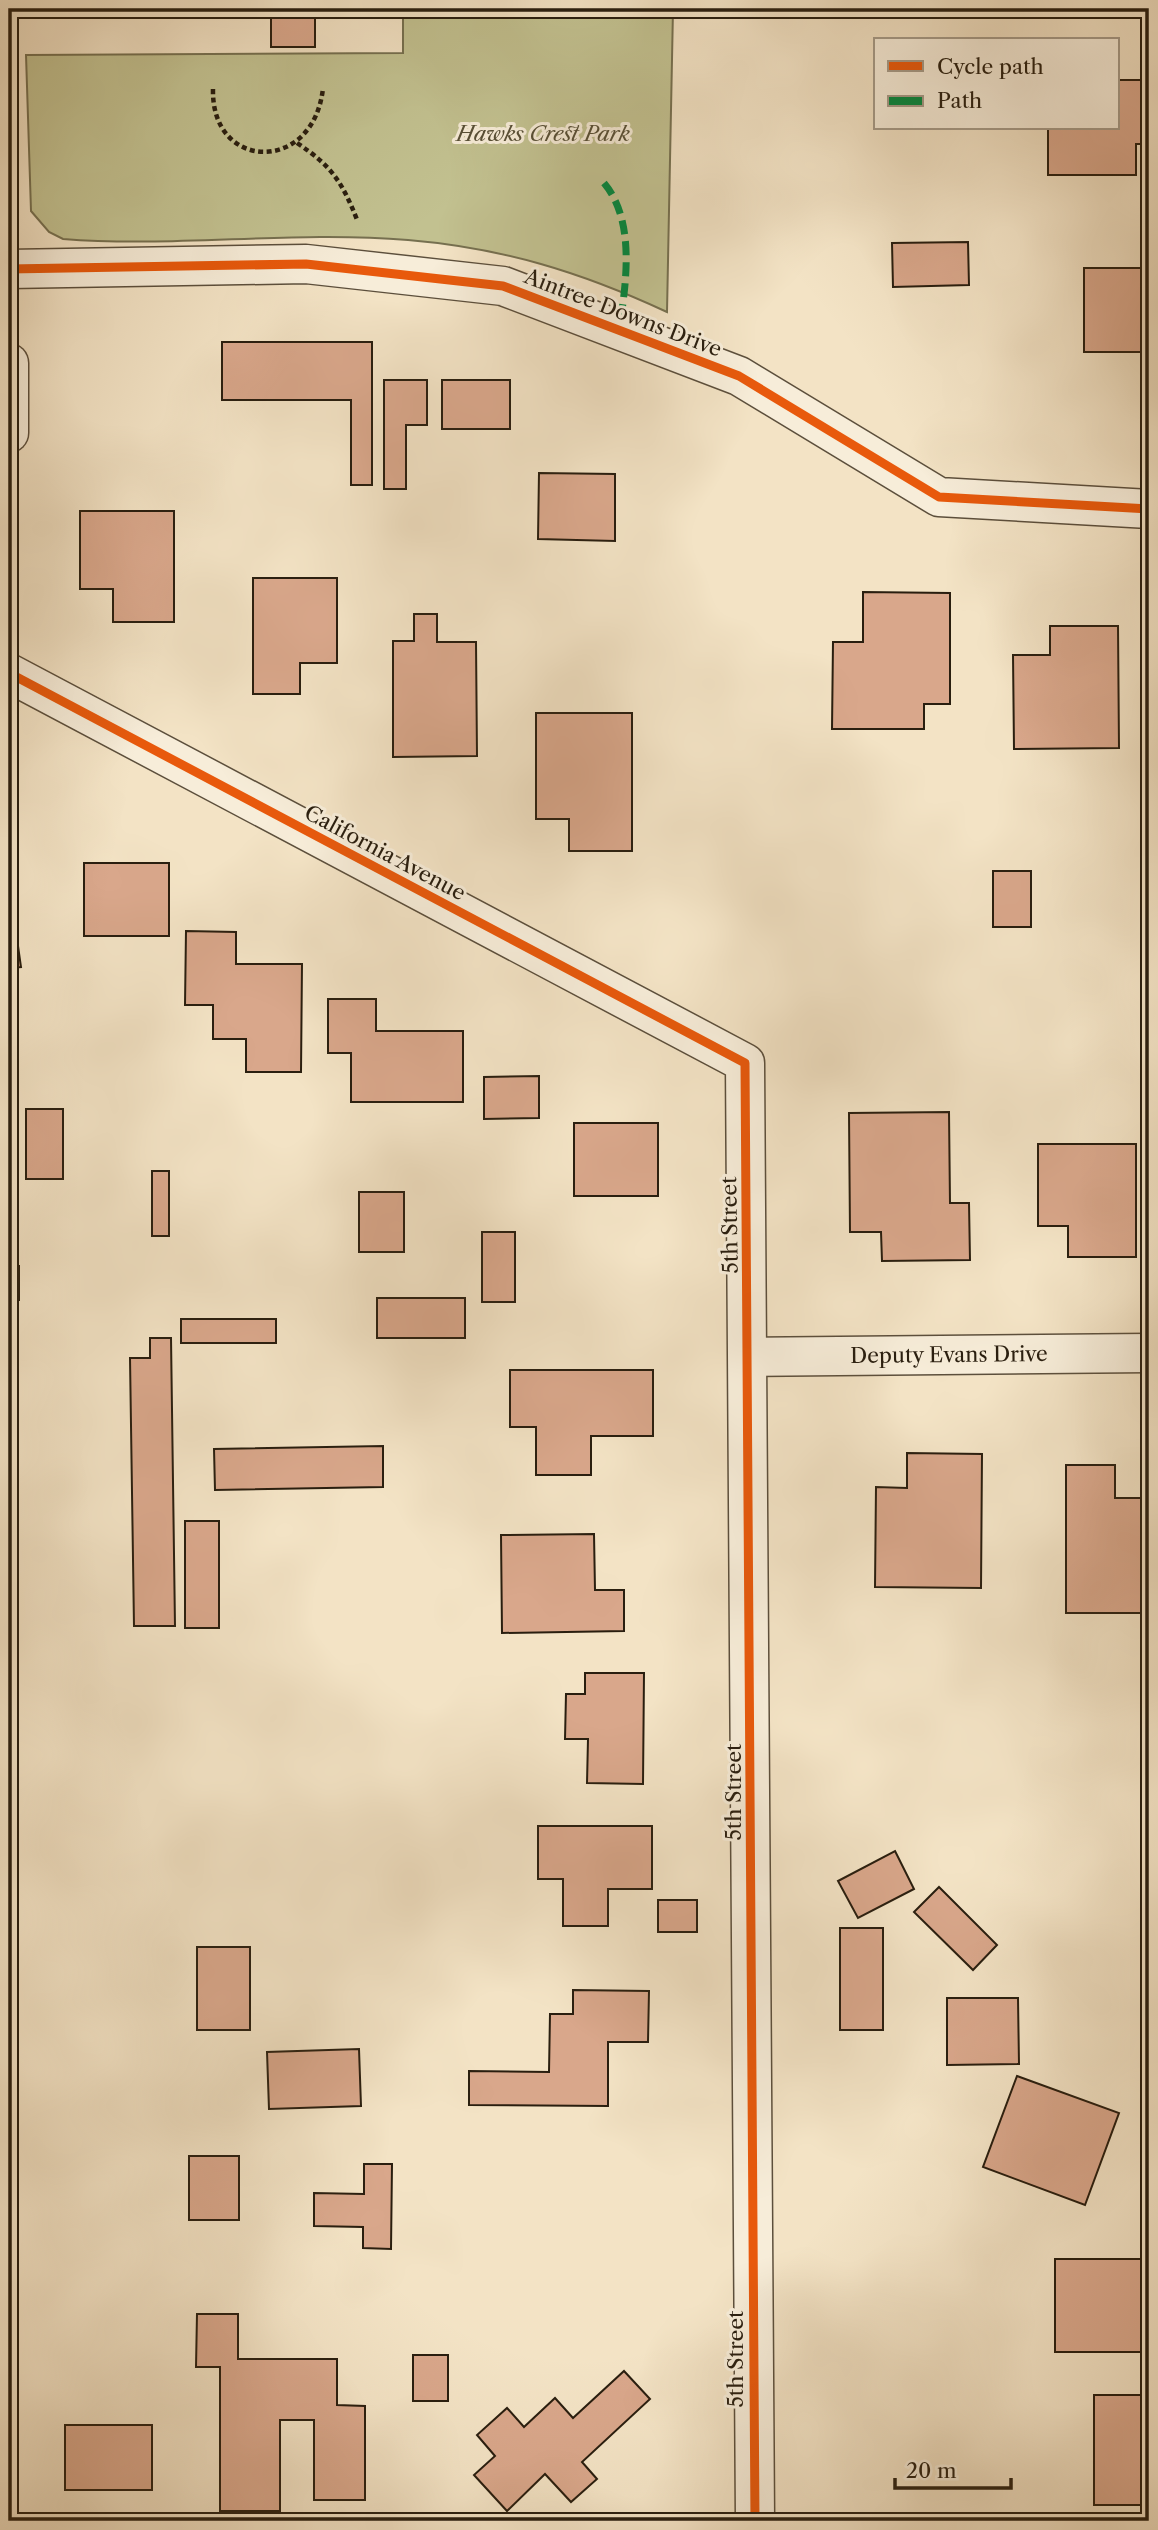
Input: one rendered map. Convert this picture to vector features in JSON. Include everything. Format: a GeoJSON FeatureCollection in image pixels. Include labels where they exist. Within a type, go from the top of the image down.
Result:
{"type":"FeatureCollection","features":[{"type":"Feature","properties":{"kind":"street","name":"Aintree Downs Drive"},"geometry":{"type":"LineString","coordinates":[[9,269],[306,264],[503,286],[739,376],[939,497],[1149,509]]}},
{"type":"Feature","properties":{"kind":"street"},"geometry":{"type":"LineString","coordinates":[[9,363],[9,433]]}},
{"type":"Feature","properties":{"kind":"street","name":"California Avenue"},"geometry":{"type":"LineString","coordinates":[[9,673],[745,1063]]}},
{"type":"Feature","properties":{"kind":"street","name":"5th Street"},"geometry":{"type":"LineString","coordinates":[[745,1063],[755,2521]]}},
{"type":"Feature","properties":{"kind":"street","name":"Deputy Evans Drive"},"geometry":{"type":"LineString","coordinates":[[749,1357],[1149,1353]]}},
{"type":"Feature","properties":{"kind":"path"},"geometry":{"type":"LineString","coordinates":[[213,89],[213,109],[220,128],[240,146],[263,152],[297,143],[310,129],[321,107],[323,88]]}},
{"type":"Feature","properties":{"kind":"path"},"geometry":{"type":"LineString","coordinates":[[297,143],[325,161],[346,191],[358,222]]}},
{"type":"Feature","properties":{"kind":"green space","name":"Hawks Crest Park"},"geometry":{"type":"Polygon","coordinates":[[[403,9],[673,9],[667,312],[572,274],[476,249],[365,237],[149,242],[63,239],[49,232],[31,211],[26,55],[403,53],[403,9]]]}},
{"type":"Feature","properties":{"kind":"building"},"geometry":{"type":"Polygon","coordinates":[[[125,9],[217,9],[217,18],[125,17],[125,9]]]}},
{"type":"Feature","properties":{"kind":"building"},"geometry":{"type":"Polygon","coordinates":[[[271,9],[315,9],[315,47],[271,47],[271,9]]]}},
{"type":"Feature","properties":{"kind":"building"},"geometry":{"type":"Polygon","coordinates":[[[1120,80],[1149,80],[1149,144],[1136,144],[1136,175],[1048,175],[1048,130],[1120,130],[1120,80]]]}},
{"type":"Feature","properties":{"kind":"building"},"geometry":{"type":"Polygon","coordinates":[[[968,242],[969,285],[893,287],[892,243],[968,242]]]}},
{"type":"Feature","properties":{"kind":"building"},"geometry":{"type":"Polygon","coordinates":[[[1084,268],[1149,268],[1149,352],[1084,352],[1084,268]]]}},
{"type":"Feature","properties":{"kind":"building"},"geometry":{"type":"Polygon","coordinates":[[[222,342],[372,342],[372,485],[351,485],[351,400],[222,400],[222,342]]]}},
{"type":"Feature","properties":{"kind":"building"},"geometry":{"type":"Polygon","coordinates":[[[384,380],[427,380],[427,425],[406,425],[406,489],[384,489],[384,380]]]}},
{"type":"Feature","properties":{"kind":"building"},"geometry":{"type":"Polygon","coordinates":[[[442,380],[510,380],[510,429],[442,429],[442,380]]]}},
{"type":"Feature","properties":{"kind":"building"},"geometry":{"type":"Polygon","coordinates":[[[539,473],[615,474],[615,541],[538,539],[539,473]]]}},
{"type":"Feature","properties":{"kind":"building"},"geometry":{"type":"Polygon","coordinates":[[[80,511],[174,511],[174,622],[113,622],[113,589],[80,589],[80,511]]]}},
{"type":"Feature","properties":{"kind":"building"},"geometry":{"type":"Polygon","coordinates":[[[253,578],[337,578],[337,663],[300,663],[300,694],[253,694],[253,578]]]}},
{"type":"Feature","properties":{"kind":"building"},"geometry":{"type":"Polygon","coordinates":[[[863,592],[950,593],[950,704],[924,704],[924,729],[832,729],[833,642],[863,642],[863,592]]]}},
{"type":"Feature","properties":{"kind":"building"},"geometry":{"type":"Polygon","coordinates":[[[414,614],[437,614],[437,642],[476,642],[477,756],[393,757],[393,641],[414,641],[414,614]]]}},
{"type":"Feature","properties":{"kind":"building"},"geometry":{"type":"Polygon","coordinates":[[[1050,626],[1118,626],[1119,748],[1014,749],[1013,655],[1050,655],[1050,626]]]}},
{"type":"Feature","properties":{"kind":"building"},"geometry":{"type":"Polygon","coordinates":[[[536,713],[632,713],[632,851],[569,851],[569,819],[536,819],[536,713]]]}},
{"type":"Feature","properties":{"kind":"building"},"geometry":{"type":"Polygon","coordinates":[[[84,863],[169,863],[169,936],[84,936],[84,863]]]}},
{"type":"Feature","properties":{"kind":"building"},"geometry":{"type":"Polygon","coordinates":[[[993,871],[1031,871],[1031,927],[993,927],[993,871]]]}},
{"type":"Feature","properties":{"kind":"building"},"geometry":{"type":"Polygon","coordinates":[[[186,931],[236,932],[236,964],[302,964],[301,1072],[246,1072],[246,1039],[213,1039],[213,1005],[185,1005],[186,931]]]}},
{"type":"Feature","properties":{"kind":"building"},"geometry":{"type":"Polygon","coordinates":[[[16,932],[21,967],[9,968],[9,933],[16,932]]]}},
{"type":"Feature","properties":{"kind":"building"},"geometry":{"type":"Polygon","coordinates":[[[328,999],[376,999],[376,1031],[463,1031],[463,1102],[351,1102],[351,1053],[328,1053],[328,999]]]}},
{"type":"Feature","properties":{"kind":"building"},"geometry":{"type":"Polygon","coordinates":[[[539,1076],[539,1118],[484,1119],[484,1077],[539,1076]]]}},
{"type":"Feature","properties":{"kind":"building"},"geometry":{"type":"Polygon","coordinates":[[[26,1109],[63,1109],[63,1179],[26,1179],[26,1109]]]}},
{"type":"Feature","properties":{"kind":"building"},"geometry":{"type":"Polygon","coordinates":[[[949,1112],[950,1203],[969,1203],[970,1260],[882,1261],[881,1232],[850,1232],[849,1113],[949,1112]]]}},
{"type":"Feature","properties":{"kind":"building"},"geometry":{"type":"Polygon","coordinates":[[[574,1123],[658,1123],[658,1196],[574,1196],[574,1123]]]}},
{"type":"Feature","properties":{"kind":"building"},"geometry":{"type":"Polygon","coordinates":[[[1038,1144],[1136,1144],[1136,1257],[1068,1257],[1068,1226],[1038,1226],[1038,1144]]]}},
{"type":"Feature","properties":{"kind":"building"},"geometry":{"type":"Polygon","coordinates":[[[152,1171],[169,1171],[169,1236],[152,1236],[152,1171]]]}},
{"type":"Feature","properties":{"kind":"building"},"geometry":{"type":"Polygon","coordinates":[[[359,1192],[404,1192],[404,1252],[359,1252],[359,1192]]]}},
{"type":"Feature","properties":{"kind":"building"},"geometry":{"type":"Polygon","coordinates":[[[482,1232],[515,1232],[515,1302],[482,1302],[482,1232]]]}},
{"type":"Feature","properties":{"kind":"building"},"geometry":{"type":"Polygon","coordinates":[[[9,1266],[19,1266],[19,1300],[9,1300],[9,1266]]]}},
{"type":"Feature","properties":{"kind":"building"},"geometry":{"type":"Polygon","coordinates":[[[377,1298],[465,1298],[465,1338],[377,1338],[377,1298]]]}},
{"type":"Feature","properties":{"kind":"building"},"geometry":{"type":"Polygon","coordinates":[[[181,1319],[276,1319],[276,1343],[181,1343],[181,1319]]]}},
{"type":"Feature","properties":{"kind":"building"},"geometry":{"type":"Polygon","coordinates":[[[150,1338],[171,1338],[175,1626],[134,1626],[130,1358],[150,1358],[150,1338]]]}},
{"type":"Feature","properties":{"kind":"building"},"geometry":{"type":"Polygon","coordinates":[[[510,1370],[653,1370],[653,1436],[591,1436],[591,1475],[536,1475],[536,1427],[510,1427],[510,1370]]]}},
{"type":"Feature","properties":{"kind":"building"},"geometry":{"type":"Polygon","coordinates":[[[383,1446],[383,1487],[215,1490],[214,1449],[383,1446]]]}},
{"type":"Feature","properties":{"kind":"building"},"geometry":{"type":"Polygon","coordinates":[[[907,1453],[982,1454],[981,1588],[875,1587],[876,1487],[907,1488],[907,1453]]]}},
{"type":"Feature","properties":{"kind":"building"},"geometry":{"type":"Polygon","coordinates":[[[1066,1465],[1115,1465],[1115,1498],[1149,1498],[1149,1613],[1066,1613],[1066,1465]]]}},
{"type":"Feature","properties":{"kind":"building"},"geometry":{"type":"Polygon","coordinates":[[[185,1521],[219,1521],[219,1628],[185,1628],[185,1521]]]}},
{"type":"Feature","properties":{"kind":"building"},"geometry":{"type":"Polygon","coordinates":[[[594,1534],[595,1590],[624,1590],[624,1631],[502,1633],[501,1535],[594,1534]]]}},
{"type":"Feature","properties":{"kind":"building"},"geometry":{"type":"Polygon","coordinates":[[[585,1673],[644,1673],[643,1784],[587,1783],[588,1739],[565,1739],[566,1694],[585,1694],[585,1673]]]}},
{"type":"Feature","properties":{"kind":"building"},"geometry":{"type":"Polygon","coordinates":[[[538,1826],[652,1826],[652,1889],[608,1889],[608,1926],[563,1926],[563,1879],[538,1879],[538,1826]]]}},
{"type":"Feature","properties":{"kind":"building"},"geometry":{"type":"Polygon","coordinates":[[[895,1851],[914,1889],[858,1918],[838,1881],[895,1851]]]}},
{"type":"Feature","properties":{"kind":"building"},"geometry":{"type":"Polygon","coordinates":[[[939,1887],[997,1945],[973,1970],[914,1912],[939,1887]]]}},
{"type":"Feature","properties":{"kind":"building"},"geometry":{"type":"Polygon","coordinates":[[[658,1900],[697,1900],[697,1932],[658,1932],[658,1900]]]}},
{"type":"Feature","properties":{"kind":"building"},"geometry":{"type":"Polygon","coordinates":[[[840,1928],[883,1928],[883,2030],[840,2030],[840,1928]]]}},
{"type":"Feature","properties":{"kind":"building"},"geometry":{"type":"Polygon","coordinates":[[[197,1947],[250,1947],[250,2030],[197,2030],[197,1947]]]}},
{"type":"Feature","properties":{"kind":"building"},"geometry":{"type":"Polygon","coordinates":[[[573,1990],[649,1991],[648,2042],[608,2042],[608,2106],[469,2105],[469,2071],[549,2072],[550,2014],[573,2014],[573,1990]]]}},
{"type":"Feature","properties":{"kind":"building"},"geometry":{"type":"Polygon","coordinates":[[[947,1998],[1018,1998],[1019,2064],[947,2065],[947,1998]]]}},
{"type":"Feature","properties":{"kind":"building"},"geometry":{"type":"Polygon","coordinates":[[[359,2049],[361,2106],[269,2109],[267,2052],[359,2049]]]}},
{"type":"Feature","properties":{"kind":"building"},"geometry":{"type":"Polygon","coordinates":[[[1017,2076],[1119,2113],[1085,2205],[983,2167],[1017,2076]]]}},
{"type":"Feature","properties":{"kind":"building"},"geometry":{"type":"Polygon","coordinates":[[[189,2156],[239,2156],[239,2220],[189,2220],[189,2156]]]}},
{"type":"Feature","properties":{"kind":"building"},"geometry":{"type":"Polygon","coordinates":[[[364,2164],[392,2164],[391,2249],[363,2248],[363,2227],[314,2226],[314,2193],[364,2194],[364,2164]]]}},
{"type":"Feature","properties":{"kind":"building"},"geometry":{"type":"Polygon","coordinates":[[[1055,2259],[1149,2259],[1149,2324],[1141,2324],[1141,2352],[1055,2352],[1055,2259]]]}},
{"type":"Feature","properties":{"kind":"building"},"geometry":{"type":"Polygon","coordinates":[[[197,2314],[238,2314],[238,2359],[337,2359],[337,2405],[365,2406],[365,2500],[314,2500],[314,2420],[280,2420],[280,2511],[220,2511],[220,2367],[196,2367],[197,2314]]]}},
{"type":"Feature","properties":{"kind":"building"},"geometry":{"type":"Polygon","coordinates":[[[413,2355],[448,2355],[448,2401],[413,2401],[413,2355]]]}},
{"type":"Feature","properties":{"kind":"building"},"geometry":{"type":"Polygon","coordinates":[[[624,2371],[650,2399],[582,2462],[597,2479],[571,2502],[545,2474],[507,2511],[474,2475],[495,2456],[477,2435],[507,2408],[524,2427],[555,2398],[573,2418],[624,2371]]]}},
{"type":"Feature","properties":{"kind":"building"},"geometry":{"type":"Polygon","coordinates":[[[1094,2395],[1149,2395],[1149,2505],[1094,2505],[1094,2395]]]}},
{"type":"Feature","properties":{"kind":"building"},"geometry":{"type":"Polygon","coordinates":[[[9,2419],[17,2419],[17,2503],[9,2503],[9,2419]]]}},
{"type":"Feature","properties":{"kind":"building"},"geometry":{"type":"Polygon","coordinates":[[[65,2425],[152,2425],[152,2490],[65,2490],[65,2425]]]}},
{"type":"Feature","properties":{"kind":"marked path"},"geometry":{"type":"LineString","coordinates":[[604,183],[614,198],[625,234],[626,274],[619,330]]}},
{"type":"Feature","properties":{"kind":"cycle path"},"geometry":{"type":"LineString","coordinates":[[9,269],[306,264],[503,286],[739,376],[939,497],[1149,509]]}},
{"type":"Feature","properties":{"kind":"cycle path"},"geometry":{"type":"LineString","coordinates":[[9,673],[745,1063],[755,2521]]}}]}
